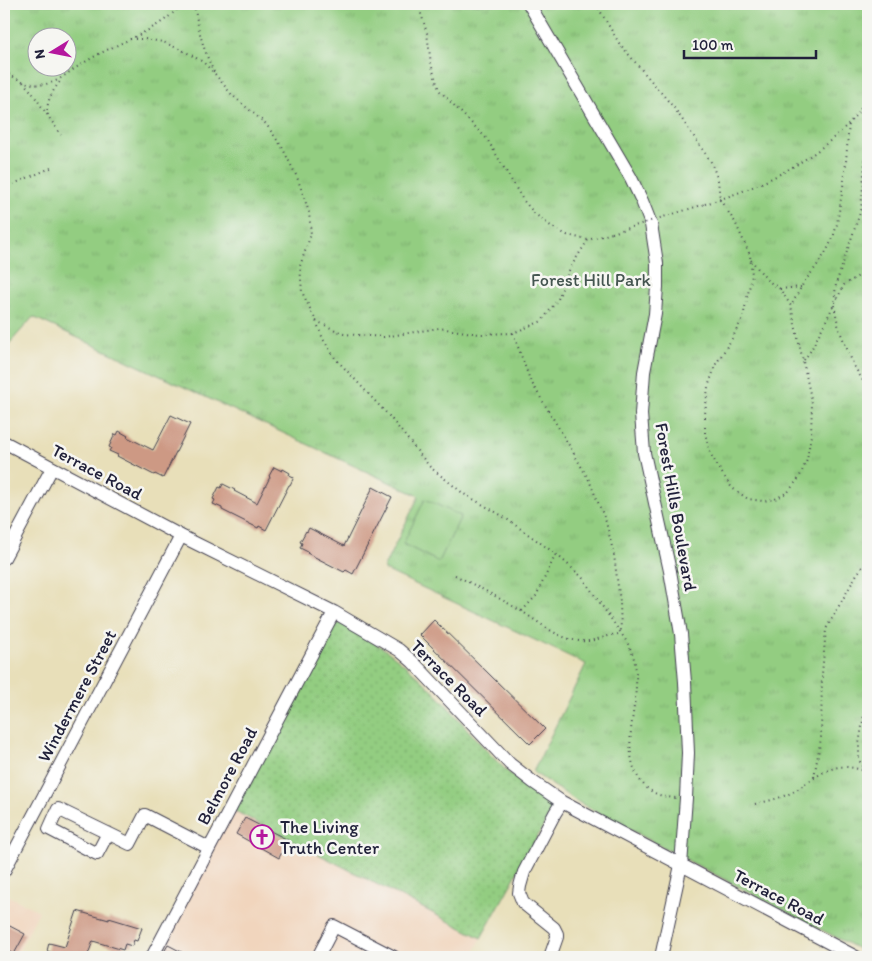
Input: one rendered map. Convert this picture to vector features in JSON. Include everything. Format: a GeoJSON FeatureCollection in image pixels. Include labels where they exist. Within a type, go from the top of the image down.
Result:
{"type":"FeatureCollection","features":[{"type":"Feature","properties":{"kind":"street","name":"Forest Hills Boulevard"},"geometry":{"type":"LineString","coordinates":[[529,4],[631,178],[651,224],[657,263],[655,314],[644,372],[641,414],[644,453],[670,571],[681,634],[688,754],[682,865],[660,957]]}},
{"type":"Feature","properties":{"kind":"street","name":"Terrace Road"},"geometry":{"type":"LineString","coordinates":[[4,442],[181,536],[334,612],[399,650],[413,662],[510,764],[562,802],[856,957]]}},
{"type":"Feature","properties":{"kind":"street"},"geometry":{"type":"LineString","coordinates":[[4,558],[52,468]]}},
{"type":"Feature","properties":{"kind":"street","name":"Windermere Street"},"geometry":{"type":"LineString","coordinates":[[4,871],[181,536]]}},
{"type":"Feature","properties":{"kind":"street","name":"Belmore Road"},"geometry":{"type":"LineString","coordinates":[[152,957],[334,612]]}},
{"type":"Feature","properties":{"kind":"street"},"geometry":{"type":"LineString","coordinates":[[550,957],[557,934],[554,928],[523,903],[519,893],[524,872],[562,802]]}},
{"type":"Feature","properties":{"kind":"street"},"geometry":{"type":"LineString","coordinates":[[108,833],[130,844],[146,815],[209,848]]}},
{"type":"Feature","properties":{"kind":"street"},"geometry":{"type":"LineString","coordinates":[[318,957],[334,926],[394,957]]}},
{"type":"Feature","properties":{"kind":"path"},"geometry":{"type":"LineString","coordinates":[[78,67],[91,58],[163,22],[182,4]]}},
{"type":"Feature","properties":{"kind":"path"},"geometry":{"type":"LineString","coordinates":[[194,4],[200,38],[215,74]]}},
{"type":"Feature","properties":{"kind":"path"},"geometry":{"type":"LineString","coordinates":[[418,4],[427,33],[431,64],[439,90],[487,139],[523,200],[535,214],[552,227],[567,235],[588,240],[720,200],[773,177],[808,159],[849,123],[868,99]]}},
{"type":"Feature","properties":{"kind":"path"},"geometry":{"type":"LineString","coordinates":[[596,4],[619,43],[675,110],[711,162],[718,180],[720,200],[735,222],[750,255],[750,259],[752,275],[743,317],[716,364],[708,387],[705,414],[706,433],[710,453],[732,488],[748,499],[763,501],[775,499],[788,492],[799,478],[807,460],[812,435],[812,404],[791,306],[780,289],[767,280],[750,259]]}},
{"type":"Feature","properties":{"kind":"path"},"geometry":{"type":"LineString","coordinates":[[130,39],[163,42],[203,62],[232,94],[266,124],[282,147],[297,177],[309,212],[311,234],[300,266],[302,292],[316,321],[322,339],[335,358],[389,416],[430,467],[464,494],[501,516],[556,554],[582,577],[632,649],[637,676],[630,747],[635,771],[648,790],[659,795],[686,798]]}},
{"type":"Feature","properties":{"kind":"path"},"geometry":{"type":"LineString","coordinates":[[4,72],[28,84],[46,84],[62,78]]}},
{"type":"Feature","properties":{"kind":"path"},"geometry":{"type":"LineString","coordinates":[[48,117],[49,98],[64,78]]}},
{"type":"Feature","properties":{"kind":"path"},"geometry":{"type":"LineString","coordinates":[[21,80],[31,90],[61,135]]}},
{"type":"Feature","properties":{"kind":"path"},"geometry":{"type":"LineString","coordinates":[[791,306],[802,286],[826,252],[837,224],[845,174],[849,123]]}},
{"type":"Feature","properties":{"kind":"path"},"geometry":{"type":"LineString","coordinates":[[868,144],[861,210],[836,284],[834,304],[839,329],[854,366],[868,389]]}},
{"type":"Feature","properties":{"kind":"path"},"geometry":{"type":"LineString","coordinates":[[4,188],[53,167]]}},
{"type":"Feature","properties":{"kind":"path"},"geometry":{"type":"LineString","coordinates":[[316,321],[344,334],[384,338],[439,328],[479,334],[513,333],[542,321],[558,299],[570,268],[588,240]]}},
{"type":"Feature","properties":{"kind":"path"},"geometry":{"type":"LineString","coordinates":[[803,361],[811,350],[844,285],[865,272],[868,268]]}},
{"type":"Feature","properties":{"kind":"path"},"geometry":{"type":"LineString","coordinates":[[780,289],[802,286]]}},
{"type":"Feature","properties":{"kind":"path"},"geometry":{"type":"LineString","coordinates":[[513,333],[530,380],[589,480],[606,522],[614,555],[620,602],[621,634]]}},
{"type":"Feature","properties":{"kind":"path"},"geometry":{"type":"LineString","coordinates":[[522,612],[536,596],[556,554]]}},
{"type":"Feature","properties":{"kind":"path"},"geometry":{"type":"LineString","coordinates":[[814,777],[821,738],[822,674],[826,629],[868,560]]}},
{"type":"Feature","properties":{"kind":"path"},"geometry":{"type":"LineString","coordinates":[[456,575],[569,639],[581,642],[621,634]]}},
{"type":"Feature","properties":{"kind":"path"},"geometry":{"type":"LineString","coordinates":[[868,691],[859,744],[859,760],[868,776]]}},
{"type":"Feature","properties":{"kind":"path"},"geometry":{"type":"LineString","coordinates":[[755,804],[782,797],[827,770],[843,766],[864,771]]}},
{"type":"Feature","properties":{"kind":"shaded area"},"geometry":{"type":"Polygon","coordinates":[[[230,808],[481,938],[472,957],[152,957],[230,808]]]}},
{"type":"Feature","properties":{"kind":"shaded area"},"geometry":{"type":"Polygon","coordinates":[[[4,894],[39,911],[16,957],[4,957],[4,894]]]}},
{"type":"Feature","properties":{"kind":"green space","name":"Forest Hill Park"},"geometry":{"type":"Polygon","coordinates":[[[4,4],[868,4],[868,954],[578,802],[533,772],[586,664],[383,569],[419,496],[33,317],[9,344],[4,341],[4,4]]]}},
{"type":"Feature","properties":{"kind":"green space"},"geometry":{"type":"Polygon","coordinates":[[[425,499],[461,516],[439,562],[403,544],[425,499]]]}},
{"type":"Feature","properties":{"kind":"green space"},"geometry":{"type":"Polygon","coordinates":[[[339,623],[369,639],[412,671],[438,696],[509,773],[555,805],[481,938],[233,810],[334,624],[339,623]]]}},
{"type":"Feature","properties":{"kind":"building"},"geometry":{"type":"Polygon","coordinates":[[[171,415],[190,424],[163,478],[109,451],[115,434],[117,435],[119,431],[153,450],[171,415]]]}},
{"type":"Feature","properties":{"kind":"building"},"geometry":{"type":"Polygon","coordinates":[[[274,467],[282,471],[283,469],[294,477],[266,530],[259,526],[258,528],[213,504],[215,500],[213,499],[219,487],[221,488],[223,484],[257,503],[274,467]]]}},
{"type":"Feature","properties":{"kind":"building"},"geometry":{"type":"Polygon","coordinates":[[[373,487],[392,497],[353,574],[346,570],[344,572],[300,548],[302,543],[300,542],[309,528],[344,546],[373,487]]]}},
{"type":"Feature","properties":{"kind":"building"},"geometry":{"type":"Polygon","coordinates":[[[434,620],[545,729],[530,744],[420,635],[434,620]]]}},
{"type":"Feature","properties":{"kind":"building"},"geometry":{"type":"Polygon","coordinates":[[[245,818],[288,840],[279,858],[236,834],[245,818]]]}},
{"type":"Feature","properties":{"kind":"building"},"geometry":{"type":"Polygon","coordinates":[[[77,911],[142,928],[137,941],[134,940],[132,946],[125,944],[123,950],[93,941],[87,957],[59,957],[60,955],[47,951],[49,943],[65,947],[77,911]]]}},
{"type":"Feature","properties":{"kind":"building"},"geometry":{"type":"Polygon","coordinates":[[[4,923],[25,934],[14,954],[4,949],[4,923]]]}},
{"type":"Feature","properties":{"kind":"building"},"geometry":{"type":"Polygon","coordinates":[[[168,945],[172,947],[191,957],[161,957],[168,945]]]}},
{"type":"Feature","properties":{"kind":"place","name":"The Living Truth Center"},"geometry":{"type":"Point","coordinates":[262,837]}}]}
